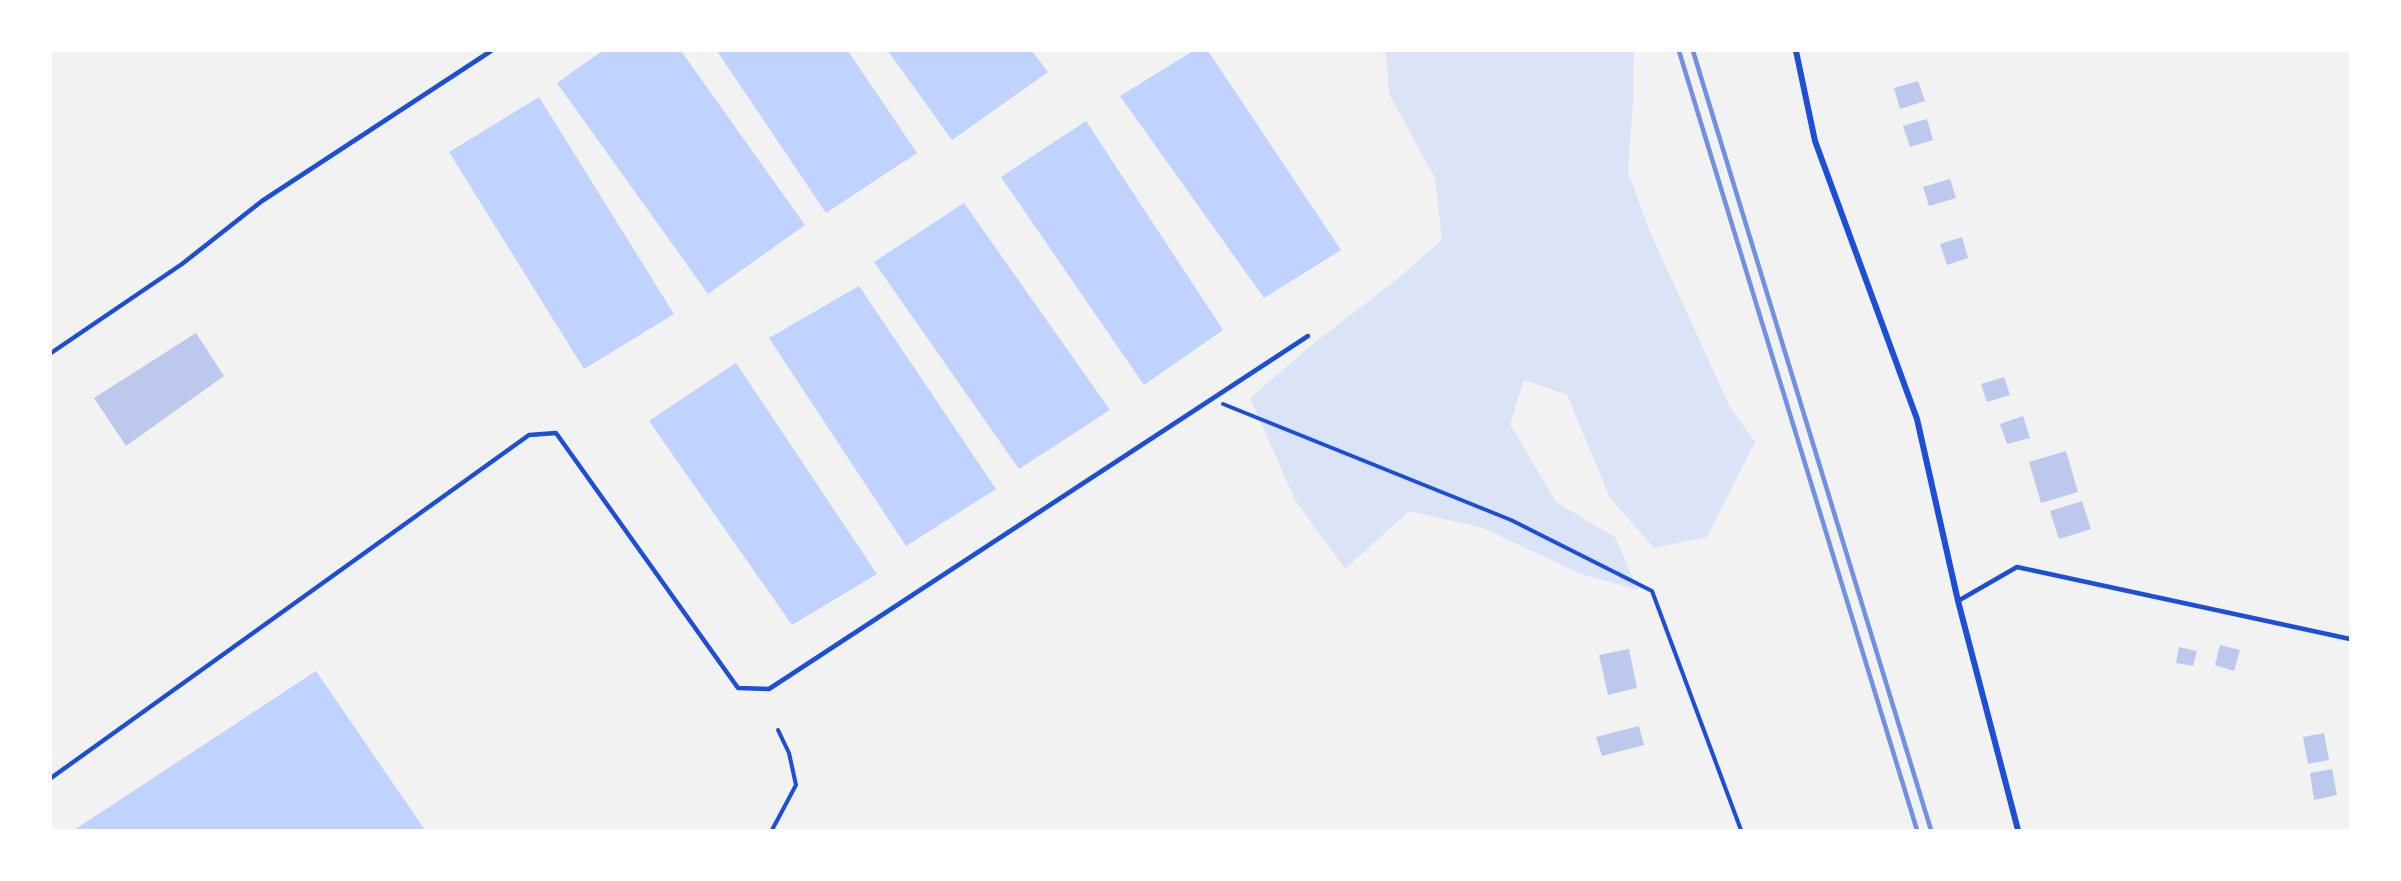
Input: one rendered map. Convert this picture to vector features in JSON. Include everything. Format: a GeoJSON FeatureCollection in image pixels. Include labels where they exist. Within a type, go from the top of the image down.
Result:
{"type":"FeatureCollection","features":[{"type":"Feature","properties":{"kind":"street"},"geometry":{"type":"LineString","coordinates":[[1796,51],[1815,141],[1917,419],[1958,601],[2018,830]]}},
{"type":"Feature","properties":{"kind":"lane"},"geometry":{"type":"LineString","coordinates":[[51,352],[182,264],[262,201],[490,51]]}},
{"type":"Feature","properties":{"kind":"lane"},"geometry":{"type":"LineString","coordinates":[[51,778],[529,435],[556,433],[738,688],[769,689],[1308,336]]}},
{"type":"Feature","properties":{"kind":"lane"},"geometry":{"type":"LineString","coordinates":[[1958,601],[2017,567],[2350,639]]}},
{"type":"Feature","properties":{"kind":"path"},"geometry":{"type":"LineString","coordinates":[[1211,399],[1510,520],[1652,591],[1741,830]]}},
{"type":"Feature","properties":{"kind":"path"},"geometry":{"type":"LineString","coordinates":[[772,830],[796,785],[789,753],[778,730]]}},
{"type":"Feature","properties":{"kind":"shaded area"},"geometry":{"type":"Polygon","coordinates":[[[1386,51],[1634,51],[1628,172],[1650,232],[1730,407],[1755,442],[1707,537],[1654,548],[1610,498],[1567,395],[1524,380],[1510,424],[1556,502],[1615,537],[1638,590],[1581,574],[1483,528],[1409,511],[1345,569],[1295,500],[1250,398],[1314,343],[1395,281],[1442,240],[1435,178],[1389,94],[1386,51]]]}},
{"type":"Feature","properties":{"kind":"water"},"geometry":{"type":"Polygon","coordinates":[[[602,51],[681,51],[805,225],[708,294],[557,83],[602,51]]]}},
{"type":"Feature","properties":{"kind":"water"},"geometry":{"type":"Polygon","coordinates":[[[717,51],[848,51],[917,153],[826,213],[717,51]]]}},
{"type":"Feature","properties":{"kind":"water"},"geometry":{"type":"Polygon","coordinates":[[[888,51],[1032,51],[1048,72],[952,140],[888,51]]]}},
{"type":"Feature","properties":{"kind":"water"},"geometry":{"type":"Polygon","coordinates":[[[1193,51],[1208,51],[1341,250],[1264,298],[1120,96],[1193,51]]]}},
{"type":"Feature","properties":{"kind":"water"},"geometry":{"type":"Polygon","coordinates":[[[539,97],[674,314],[584,369],[449,152],[539,97]]]}},
{"type":"Feature","properties":{"kind":"water"},"geometry":{"type":"Polygon","coordinates":[[[1086,121],[1223,330],[1144,385],[1001,177],[1086,121]]]}},
{"type":"Feature","properties":{"kind":"water"},"geometry":{"type":"Polygon","coordinates":[[[964,203],[1110,410],[1019,469],[874,262],[964,203]]]}},
{"type":"Feature","properties":{"kind":"water"},"geometry":{"type":"Polygon","coordinates":[[[859,286],[996,489],[906,546],[769,338],[859,286]]]}},
{"type":"Feature","properties":{"kind":"water"},"geometry":{"type":"Polygon","coordinates":[[[736,363],[877,574],[792,625],[649,421],[736,363]]]}},
{"type":"Feature","properties":{"kind":"water"},"geometry":{"type":"Polygon","coordinates":[[[316,671],[425,830],[74,830],[316,671]]]}},
{"type":"Feature","properties":{"kind":"building"},"geometry":{"type":"Polygon","coordinates":[[[1918,81],[1925,101],[1900,109],[1894,88],[1918,81]]]}},
{"type":"Feature","properties":{"kind":"building"},"geometry":{"type":"Polygon","coordinates":[[[1927,119],[1933,140],[1910,147],[1903,126],[1927,119]]]}},
{"type":"Feature","properties":{"kind":"building"},"geometry":{"type":"Polygon","coordinates":[[[1950,179],[1956,198],[1929,206],[1923,187],[1950,179]]]}},
{"type":"Feature","properties":{"kind":"building"},"geometry":{"type":"Polygon","coordinates":[[[1962,237],[1968,258],[1947,265],[1940,244],[1962,237]]]}},
{"type":"Feature","properties":{"kind":"building"},"geometry":{"type":"Polygon","coordinates":[[[196,333],[224,376],[126,446],[94,398],[196,333]]]}},
{"type":"Feature","properties":{"kind":"building"},"geometry":{"type":"Polygon","coordinates":[[[2004,377],[2010,395],[1987,402],[1981,384],[2004,377]]]}},
{"type":"Feature","properties":{"kind":"building"},"geometry":{"type":"Polygon","coordinates":[[[2023,416],[2030,438],[2007,444],[2000,424],[2023,416]]]}},
{"type":"Feature","properties":{"kind":"building"},"geometry":{"type":"Polygon","coordinates":[[[2066,451],[2078,492],[2041,503],[2029,462],[2066,451]]]}},
{"type":"Feature","properties":{"kind":"building"},"geometry":{"type":"Polygon","coordinates":[[[2082,501],[2091,529],[2059,539],[2050,511],[2082,501]]]}},
{"type":"Feature","properties":{"kind":"building"},"geometry":{"type":"Polygon","coordinates":[[[2220,645],[2240,650],[2234,671],[2215,665],[2220,645]]]}},
{"type":"Feature","properties":{"kind":"building"},"geometry":{"type":"Polygon","coordinates":[[[2179,647],[2197,651],[2193,666],[2176,663],[2179,647]]]}},
{"type":"Feature","properties":{"kind":"building"},"geometry":{"type":"Polygon","coordinates":[[[1629,649],[1637,688],[1608,695],[1599,655],[1629,649]]]}},
{"type":"Feature","properties":{"kind":"building"},"geometry":{"type":"Polygon","coordinates":[[[1639,726],[1644,745],[1602,756],[1596,737],[1639,726]]]}},
{"type":"Feature","properties":{"kind":"building"},"geometry":{"type":"Polygon","coordinates":[[[2324,733],[2329,760],[2308,764],[2303,737],[2324,733]]]}},
{"type":"Feature","properties":{"kind":"building"},"geometry":{"type":"Polygon","coordinates":[[[2332,769],[2337,795],[2314,800],[2310,773],[2332,769]]]}},
{"type":"Feature","properties":{"kind":"railway"},"geometry":{"type":"LineString","coordinates":[[1679,51],[1917,830]]}},
{"type":"Feature","properties":{"kind":"railway"},"geometry":{"type":"LineString","coordinates":[[1693,51],[1931,830]]}}]}
